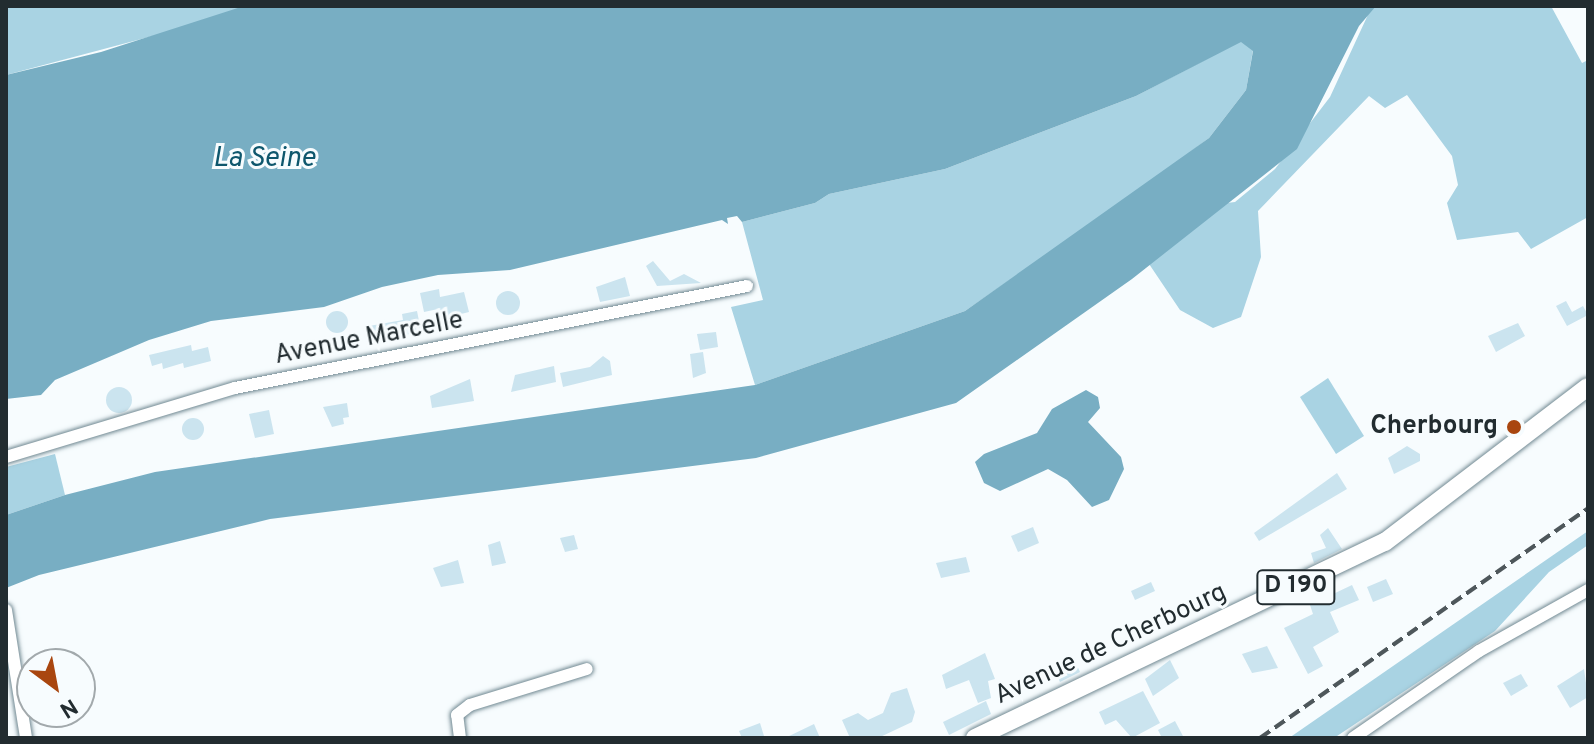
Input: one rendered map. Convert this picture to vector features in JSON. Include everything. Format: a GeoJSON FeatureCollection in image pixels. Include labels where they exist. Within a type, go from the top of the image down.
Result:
{"type":"FeatureCollection","features":[{"type":"Feature","properties":{"kind":"main road","name":"Avenue de Cherbourg"},"geometry":{"type":"LineString","coordinates":[[975,738],[1385,542],[1588,387]]}},
{"type":"Feature","properties":{"kind":"street","name":"Avenue Marcelle"},"geometry":{"type":"LineString","coordinates":[[6,457],[235,388],[747,286]]}},
{"type":"Feature","properties":{"kind":"street"},"geometry":{"type":"LineString","coordinates":[[1353,738],[1479,651],[1588,590]]}},
{"type":"Feature","properties":{"kind":"street"},"geometry":{"type":"LineString","coordinates":[[6,610],[26,738]]}},
{"type":"Feature","properties":{"kind":"street"},"geometry":{"type":"LineString","coordinates":[[460,738],[457,715],[470,705],[587,669]]}},
{"type":"Feature","properties":{"kind":"shaded area"},"geometry":{"type":"Polygon","coordinates":[[[6,6],[265,6],[6,75],[6,6]]]}},
{"type":"Feature","properties":{"kind":"shaded area"},"geometry":{"type":"Polygon","coordinates":[[[1372,6],[1551,6],[1582,63],[1588,60],[1588,217],[1531,249],[1518,232],[1457,240],[1447,203],[1458,185],[1452,156],[1407,95],[1385,108],[1369,96],[1258,211],[1261,257],[1241,317],[1213,328],[1180,310],[1143,255],[1218,204],[1235,202],[1275,169],[1330,97],[1372,6]]]}},
{"type":"Feature","properties":{"kind":"shaded area"},"geometry":{"type":"Polygon","coordinates":[[[1241,41],[1253,50],[1246,90],[1209,138],[1127,199],[965,311],[755,385],[731,307],[763,300],[742,222],[815,203],[829,194],[945,169],[1136,96],[1241,41]]]}},
{"type":"Feature","properties":{"kind":"shaded area"},"geometry":{"type":"Polygon","coordinates":[[[1328,378],[1364,436],[1336,454],[1300,397],[1328,378]]]}},
{"type":"Feature","properties":{"kind":"shaded area"},"geometry":{"type":"Polygon","coordinates":[[[55,454],[65,495],[6,515],[6,467],[55,454]]]}},
{"type":"Feature","properties":{"kind":"shaded area"},"geometry":{"type":"Polygon","coordinates":[[[1588,531],[1588,545],[1549,572],[1495,631],[1334,738],[1289,738],[1588,531]]]}},
{"type":"Feature","properties":{"kind":"water","name":"La Seine"},"geometry":{"type":"Polygon","coordinates":[[[244,6],[1376,6],[1359,26],[1297,149],[1132,279],[956,403],[756,458],[270,519],[39,575],[6,588],[6,515],[65,495],[155,472],[755,385],[965,311],[1209,138],[1246,90],[1253,51],[1241,42],[1136,96],[945,169],[829,194],[815,203],[742,222],[737,216],[727,218],[728,224],[722,220],[510,270],[438,275],[382,287],[324,307],[211,321],[149,340],[55,380],[41,395],[6,399],[6,75],[101,52],[244,6]]]}},
{"type":"Feature","properties":{"kind":"water"},"geometry":{"type":"Polygon","coordinates":[[[1086,390],[1098,397],[1100,408],[1088,422],[1121,457],[1124,469],[1109,500],[1092,507],[1067,480],[1048,469],[1000,491],[984,483],[975,462],[984,454],[1037,433],[1052,409],[1086,390]]]}},
{"type":"Feature","properties":{"kind":"building"},"geometry":{"type":"Polygon","coordinates":[[[653,261],[670,281],[684,274],[701,283],[657,286],[646,266],[653,261]]]}},
{"type":"Feature","properties":{"kind":"building"},"geometry":{"type":"Polygon","coordinates":[[[625,277],[630,296],[600,302],[596,287],[625,277]]]}},
{"type":"Feature","properties":{"kind":"building"},"geometry":{"type":"Polygon","coordinates":[[[439,289],[440,297],[464,292],[469,312],[449,317],[438,309],[424,312],[420,293],[439,289]]]}},
{"type":"Feature","properties":{"kind":"building"},"geometry":{"type":"Polygon","coordinates":[[[508,291],[516,295],[520,303],[516,311],[508,315],[500,311],[496,303],[500,295],[508,291]]]}},
{"type":"Feature","properties":{"kind":"building"},"geometry":{"type":"Polygon","coordinates":[[[1566,301],[1572,312],[1583,306],[1588,315],[1567,326],[1556,306],[1566,301]]]}},
{"type":"Feature","properties":{"kind":"building"},"geometry":{"type":"Polygon","coordinates":[[[333,311],[341,311],[348,322],[341,333],[333,333],[326,326],[326,318],[333,311]]]}},
{"type":"Feature","properties":{"kind":"building"},"geometry":{"type":"Polygon","coordinates":[[[417,311],[421,331],[372,344],[369,326],[403,320],[402,314],[417,311]]]}},
{"type":"Feature","properties":{"kind":"building"},"geometry":{"type":"Polygon","coordinates":[[[1518,323],[1525,336],[1496,352],[1488,336],[1518,323]]]}},
{"type":"Feature","properties":{"kind":"building"},"geometry":{"type":"Polygon","coordinates":[[[716,332],[718,347],[700,350],[697,334],[716,332]]]}},
{"type":"Feature","properties":{"kind":"building"},"geometry":{"type":"Polygon","coordinates":[[[191,345],[192,351],[208,347],[211,361],[184,368],[183,363],[163,369],[162,363],[152,366],[149,355],[191,345]]]}},
{"type":"Feature","properties":{"kind":"building"},"geometry":{"type":"Polygon","coordinates":[[[703,352],[706,373],[693,378],[690,354],[703,352]]]}},
{"type":"Feature","properties":{"kind":"building"},"geometry":{"type":"Polygon","coordinates":[[[603,356],[610,361],[612,375],[563,387],[560,373],[590,367],[603,356]]]}},
{"type":"Feature","properties":{"kind":"building"},"geometry":{"type":"Polygon","coordinates":[[[554,366],[556,382],[511,392],[515,375],[554,366]]]}},
{"type":"Feature","properties":{"kind":"building"},"geometry":{"type":"Polygon","coordinates":[[[470,379],[474,401],[432,408],[430,396],[470,379]]]}},
{"type":"Feature","properties":{"kind":"building"},"geometry":{"type":"Polygon","coordinates":[[[119,387],[128,391],[132,400],[128,409],[119,413],[110,409],[106,400],[110,391],[119,387]]]}},
{"type":"Feature","properties":{"kind":"building"},"geometry":{"type":"Polygon","coordinates":[[[347,403],[349,417],[343,418],[344,424],[332,427],[323,407],[347,403]]]}},
{"type":"Feature","properties":{"kind":"building"},"geometry":{"type":"Polygon","coordinates":[[[269,410],[274,434],[255,438],[249,414],[269,410]]]}},
{"type":"Feature","properties":{"kind":"building"},"geometry":{"type":"Polygon","coordinates":[[[193,418],[201,421],[204,429],[201,437],[193,440],[185,437],[182,429],[185,421],[193,418]]]}},
{"type":"Feature","properties":{"kind":"building"},"geometry":{"type":"Polygon","coordinates":[[[1407,446],[1420,454],[1420,461],[1394,474],[1388,458],[1407,446]]]}},
{"type":"Feature","properties":{"kind":"building"},"geometry":{"type":"Polygon","coordinates":[[[1337,473],[1347,489],[1259,541],[1254,533],[1337,473]]]}},
{"type":"Feature","properties":{"kind":"building"},"geometry":{"type":"Polygon","coordinates":[[[1033,527],[1039,543],[1018,552],[1011,536],[1033,527]]]}},
{"type":"Feature","properties":{"kind":"building"},"geometry":{"type":"Polygon","coordinates":[[[1328,528],[1342,549],[1314,563],[1311,553],[1326,548],[1320,535],[1328,528]]]}},
{"type":"Feature","properties":{"kind":"building"},"geometry":{"type":"Polygon","coordinates":[[[574,535],[578,549],[565,552],[560,538],[574,535]]]}},
{"type":"Feature","properties":{"kind":"building"},"geometry":{"type":"Polygon","coordinates":[[[500,541],[506,563],[492,566],[488,545],[500,541]]]}},
{"type":"Feature","properties":{"kind":"building"},"geometry":{"type":"Polygon","coordinates":[[[966,557],[970,572],[941,578],[936,563],[966,557]]]}},
{"type":"Feature","properties":{"kind":"building"},"geometry":{"type":"Polygon","coordinates":[[[458,560],[464,583],[441,587],[433,568],[458,560]]]}},
{"type":"Feature","properties":{"kind":"building"},"geometry":{"type":"Polygon","coordinates":[[[1386,579],[1393,594],[1373,602],[1367,587],[1386,579]]]}},
{"type":"Feature","properties":{"kind":"building"},"geometry":{"type":"Polygon","coordinates":[[[1151,582],[1155,591],[1135,600],[1131,591],[1151,582]]]}},
{"type":"Feature","properties":{"kind":"building"},"geometry":{"type":"Polygon","coordinates":[[[1352,585],[1359,600],[1330,612],[1339,632],[1313,647],[1323,666],[1308,674],[1284,628],[1313,614],[1310,605],[1352,585]]]}},
{"type":"Feature","properties":{"kind":"building"},"geometry":{"type":"Polygon","coordinates":[[[1267,646],[1278,668],[1252,673],[1242,654],[1267,646]]]}},
{"type":"Feature","properties":{"kind":"building"},"geometry":{"type":"Polygon","coordinates":[[[985,653],[995,679],[988,681],[991,698],[978,703],[969,680],[946,689],[942,675],[985,653]]]}},
{"type":"Feature","properties":{"kind":"building"},"geometry":{"type":"Polygon","coordinates":[[[1074,659],[1080,672],[1060,682],[1054,668],[1074,659]]]}},
{"type":"Feature","properties":{"kind":"building"},"geometry":{"type":"Polygon","coordinates":[[[1170,660],[1179,678],[1153,696],[1145,679],[1170,660]]]}},
{"type":"Feature","properties":{"kind":"building"},"geometry":{"type":"Polygon","coordinates":[[[1584,669],[1588,697],[1570,708],[1557,686],[1584,669]]]}},
{"type":"Feature","properties":{"kind":"building"},"geometry":{"type":"Polygon","coordinates":[[[1521,674],[1528,686],[1511,696],[1503,683],[1521,674]]]}},
{"type":"Feature","properties":{"kind":"building"},"geometry":{"type":"Polygon","coordinates":[[[907,688],[915,712],[912,722],[878,738],[850,738],[842,720],[858,713],[868,720],[883,713],[891,693],[907,688]]]}},
{"type":"Feature","properties":{"kind":"building"},"geometry":{"type":"Polygon","coordinates":[[[1143,691],[1160,723],[1132,738],[1116,720],[1105,725],[1099,712],[1143,691]]]}},
{"type":"Feature","properties":{"kind":"building"},"geometry":{"type":"Polygon","coordinates":[[[986,701],[991,714],[949,735],[943,722],[986,701]]]}},
{"type":"Feature","properties":{"kind":"building"},"geometry":{"type":"Polygon","coordinates":[[[1175,721],[1184,738],[1162,738],[1158,730],[1175,721]]]}},
{"type":"Feature","properties":{"kind":"building"},"geometry":{"type":"Polygon","coordinates":[[[760,723],[764,736],[742,738],[739,731],[760,723]]]}},
{"type":"Feature","properties":{"kind":"building"},"geometry":{"type":"Polygon","coordinates":[[[814,724],[820,738],[785,738],[814,724]]]}},
{"type":"Feature","properties":{"kind":"railway"},"geometry":{"type":"LineString","coordinates":[[1260,738],[1588,508]]}},
{"type":"Feature","properties":{"kind":"place","name":"Cherbourg"},"geometry":{"type":"Point","coordinates":[1514,427]}}]}
